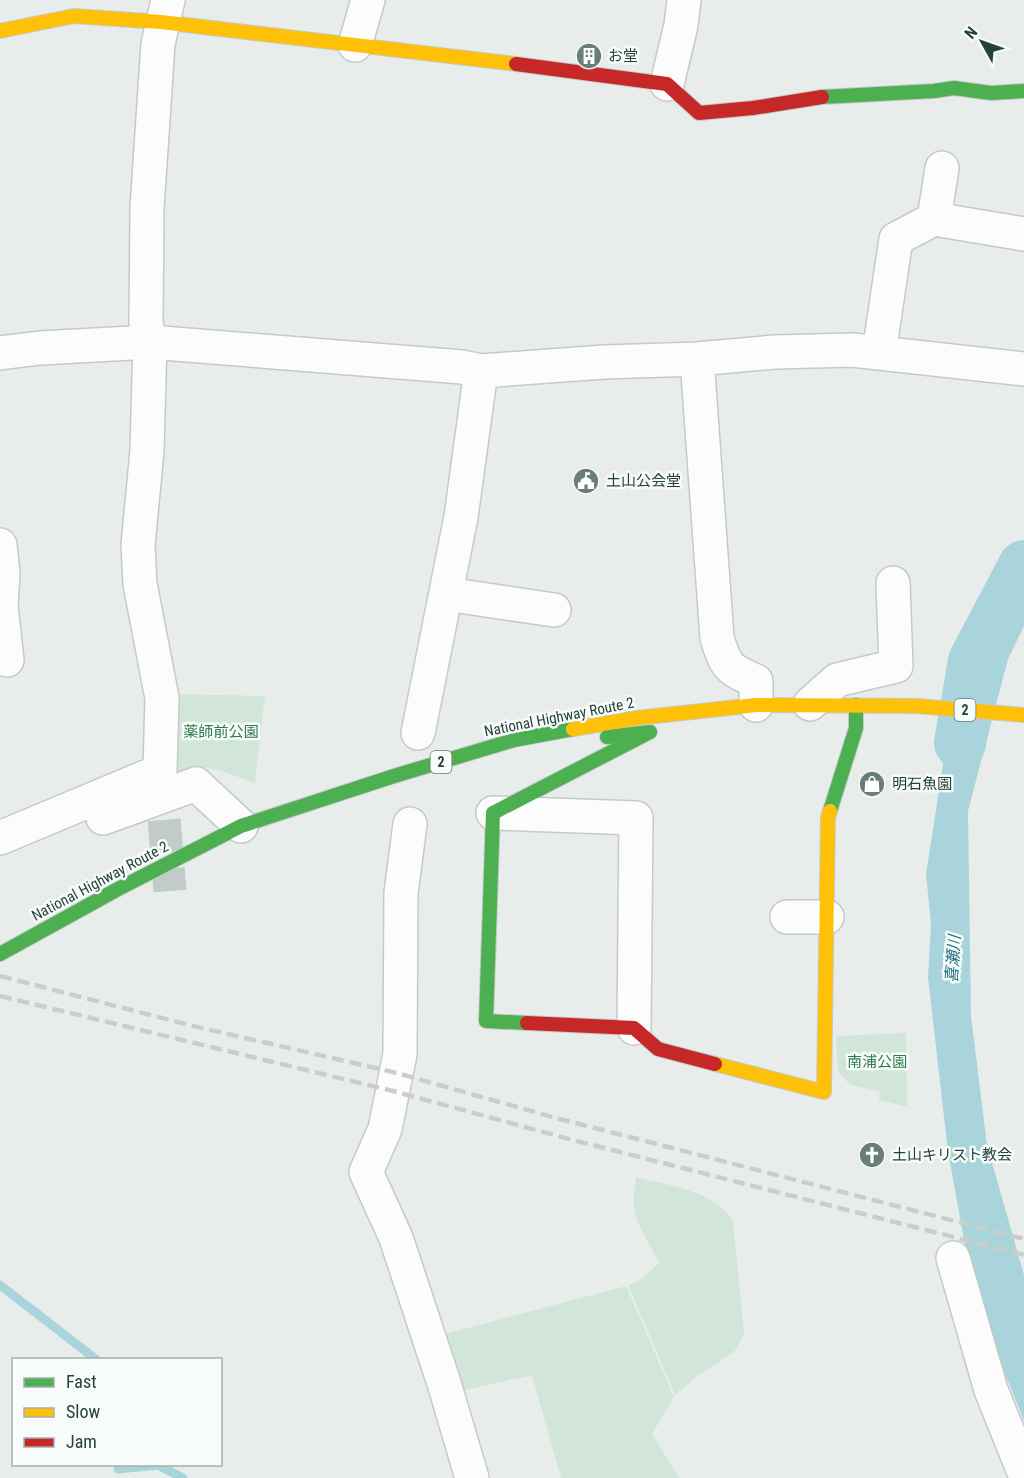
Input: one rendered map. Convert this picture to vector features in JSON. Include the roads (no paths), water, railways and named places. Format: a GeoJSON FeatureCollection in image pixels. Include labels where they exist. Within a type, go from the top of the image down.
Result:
{"type":"FeatureCollection","features":[{"type":"Feature","properties":{"kind":"main road"},"geometry":{"type":"LineString","coordinates":[[0,31],[74,16],[164,11],[355,45],[667,84],[699,113],[753,108],[807,98],[924,92],[954,88],[991,93],[1024,91]]}},
{"type":"Feature","properties":{"kind":"main road","name":"National Highway Route 2"},"geometry":{"type":"LineString","coordinates":[[0,954],[118,889],[241,826],[514,740],[637,718],[756,705],[918,706],[1019,715]]}},
{"type":"Feature","properties":{"kind":"main road"},"geometry":{"type":"LineString","coordinates":[[478,750],[650,732],[493,813],[486,1021],[634,1028],[658,1049],[824,1092],[828,817],[856,728],[856,705]]}},
{"type":"Feature","properties":{"kind":"street"},"geometry":{"type":"LineString","coordinates":[[355,45],[368,0]]}},
{"type":"Feature","properties":{"kind":"street"},"geometry":{"type":"LineString","coordinates":[[667,84],[681,26],[684,0]]}},
{"type":"Feature","properties":{"kind":"street"},"geometry":{"type":"LineString","coordinates":[[0,838],[160,771],[162,698],[140,584],[138,546],[147,452],[150,342],[146,323],[147,208],[158,44],[164,11]]}},
{"type":"Feature","properties":{"kind":"street"},"geometry":{"type":"LineString","coordinates":[[934,219],[942,168]]}},
{"type":"Feature","properties":{"kind":"street"},"geometry":{"type":"LineString","coordinates":[[879,353],[896,239],[934,219],[1024,234]]}},
{"type":"Feature","properties":{"kind":"street"},"geometry":{"type":"LineString","coordinates":[[0,353],[40,348],[150,342],[462,366],[481,371],[697,359],[776,352],[852,350],[1024,369]]}},
{"type":"Feature","properties":{"kind":"street"},"geometry":{"type":"LineString","coordinates":[[697,359],[717,638],[726,664],[737,673],[756,681],[756,705]]}},
{"type":"Feature","properties":{"kind":"street"},"geometry":{"type":"LineString","coordinates":[[418,733],[461,518],[481,371]]}},
{"type":"Feature","properties":{"kind":"street"},"geometry":{"type":"LineString","coordinates":[[1,555],[3,573],[1,606],[7,660]]}},
{"type":"Feature","properties":{"kind":"street"},"geometry":{"type":"LineString","coordinates":[[810,704],[837,680],[896,666],[893,583]]}},
{"type":"Feature","properties":{"kind":"street"},"geometry":{"type":"LineString","coordinates":[[446,594],[554,610]]}},
{"type":"Feature","properties":{"kind":"street"},"geometry":{"type":"LineString","coordinates":[[0,855],[196,784],[241,826]]}},
{"type":"Feature","properties":{"kind":"street"},"geometry":{"type":"LineString","coordinates":[[493,813],[636,818],[634,1028]]}},
{"type":"Feature","properties":{"kind":"street"},"geometry":{"type":"LineString","coordinates":[[410,825],[401,892],[400,1054],[385,1129],[366,1172],[396,1238],[444,1383],[472,1478]]}},
{"type":"Feature","properties":{"kind":"street"},"geometry":{"type":"LineString","coordinates":[[787,918],[827,918]]}},
{"type":"Feature","properties":{"kind":"street"},"geometry":{"type":"LineString","coordinates":[[953,1258],[991,1390],[1024,1472]]}},
{"type":"Feature","properties":{"kind":"water"},"geometry":{"type":"Polygon","coordinates":[[[1024,560],[1024,626],[1008,659],[968,811],[971,1016],[987,1145],[1024,1275],[1024,1421],[975,1299],[948,1152],[928,977],[931,924],[926,874],[944,758],[979,651],[1024,560]]]}},
{"type":"Feature","properties":{"kind":"waterway","name":"喜瀬川"},"geometry":{"type":"LineString","coordinates":[[960,743],[974,661],[1024,566]]}},
{"type":"Feature","properties":{"kind":"waterway"},"geometry":{"type":"LineString","coordinates":[[0,1285],[94,1358]]}},
{"type":"Feature","properties":{"kind":"waterway"},"geometry":{"type":"LineString","coordinates":[[118,1469],[148,1466]]}},
{"type":"Feature","properties":{"kind":"waterway"},"geometry":{"type":"LineString","coordinates":[[160,1466],[183,1478]]}},
{"type":"Feature","properties":{"kind":"tunnel"},"geometry":{"type":"LineString","coordinates":[[160,771],[170,891]]}},
{"type":"Feature","properties":{"kind":"railway"},"geometry":{"type":"LineString","coordinates":[[0,976],[189,1025],[397,1073],[556,1118],[1024,1239]]}},
{"type":"Feature","properties":{"kind":"railway"},"geometry":{"type":"LineString","coordinates":[[0,996],[393,1091],[565,1138],[1024,1255]]}},
{"type":"Feature","properties":{"kind":"place","name":"お堂"},"geometry":{"type":"Point","coordinates":[589,56]}},
{"type":"Feature","properties":{"kind":"place","name":"土山公会堂"},"geometry":{"type":"Point","coordinates":[586,481]}},
{"type":"Feature","properties":{"kind":"place","name":"明石魚園"},"geometry":{"type":"Point","coordinates":[872,784]}},
{"type":"Feature","properties":{"kind":"place","name":"土山キリスト教会"},"geometry":{"type":"Point","coordinates":[872,1155]}},
{"type":"Feature","properties":{"kind":"park label","name":"薬師前公園"},"geometry":{"type":"Point","coordinates":[221,732]}},
{"type":"Feature","properties":{"kind":"park label","name":"南浦公園"},"geometry":{"type":"Point","coordinates":[877,1062]}}]}
